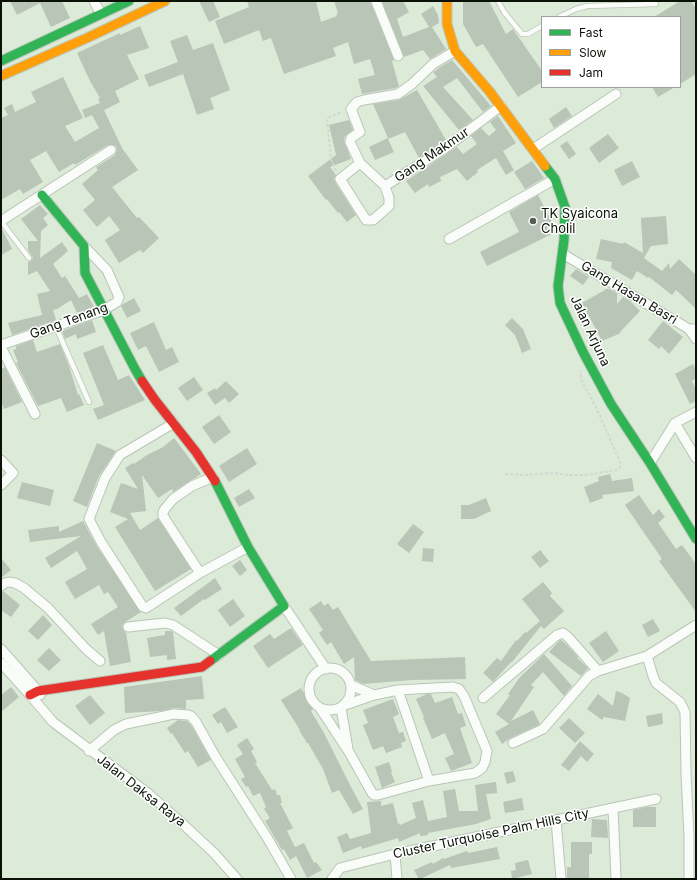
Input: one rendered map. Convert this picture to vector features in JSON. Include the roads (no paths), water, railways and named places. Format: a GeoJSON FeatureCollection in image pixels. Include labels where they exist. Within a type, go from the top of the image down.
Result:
{"type":"FeatureCollection","features":[{"type":"Feature","properties":{"kind":"main road"},"geometry":{"type":"LineString","coordinates":[[1,61],[129,1]]}},
{"type":"Feature","properties":{"kind":"main road"},"geometry":{"type":"LineString","coordinates":[[141,1],[146,10]]}},
{"type":"Feature","properties":{"kind":"main road"},"geometry":{"type":"LineString","coordinates":[[1,76],[165,1]]}},
{"type":"Feature","properties":{"kind":"main road","name":"Jalan Arjuna"},"geometry":{"type":"LineString","coordinates":[[447,1],[447,24],[455,51],[501,106],[556,179],[565,207],[563,254],[558,286],[560,303],[582,352],[611,404],[650,462],[696,539]]}},
{"type":"Feature","properties":{"kind":"main road"},"geometry":{"type":"LineString","coordinates":[[34,693],[202,667],[284,606],[248,547],[213,477],[196,452],[155,400],[135,369],[85,273],[84,246],[42,195]]}},
{"type":"Feature","properties":{"kind":"street"},"geometry":{"type":"LineString","coordinates":[[94,1],[101,14]]}},
{"type":"Feature","properties":{"kind":"street"},"geometry":{"type":"LineString","coordinates":[[376,1],[398,56]]}},
{"type":"Feature","properties":{"kind":"street"},"geometry":{"type":"LineString","coordinates":[[385,186],[360,163],[350,142],[351,138],[360,132],[351,108],[357,102],[398,94],[412,84],[433,64],[455,51]]}},
{"type":"Feature","properties":{"kind":"street"},"geometry":{"type":"LineString","coordinates":[[533,149],[616,94]]}},
{"type":"Feature","properties":{"kind":"street","name":"Gang Makmur"},"geometry":{"type":"LineString","coordinates":[[360,163],[340,179],[366,220],[370,221],[389,206],[389,198],[385,186],[444,149],[501,106]]}},
{"type":"Feature","properties":{"kind":"street"},"geometry":{"type":"LineString","coordinates":[[1,221],[111,150]]}},
{"type":"Feature","properties":{"kind":"street"},"geometry":{"type":"LineString","coordinates":[[449,239],[556,179]]}},
{"type":"Feature","properties":{"kind":"street","name":"Gang Tenang"},"geometry":{"type":"LineString","coordinates":[[1,346],[104,310],[116,302],[119,297],[107,270],[84,246]]}},
{"type":"Feature","properties":{"kind":"street","name":"Gang Hasan Basri"},"geometry":{"type":"LineString","coordinates":[[563,254],[693,329]]}},
{"type":"Feature","properties":{"kind":"street"},"geometry":{"type":"LineString","coordinates":[[693,329],[696,339]]}},
{"type":"Feature","properties":{"kind":"street"},"geometry":{"type":"LineString","coordinates":[[1,346],[35,414]]}},
{"type":"Feature","properties":{"kind":"street"},"geometry":{"type":"LineString","coordinates":[[650,462],[675,423],[696,412]]}},
{"type":"Feature","properties":{"kind":"street"},"geometry":{"type":"LineString","coordinates":[[174,423],[120,455],[105,478],[89,519],[101,542],[143,607],[147,608],[200,573],[248,547]]}},
{"type":"Feature","properties":{"kind":"street"},"geometry":{"type":"LineString","coordinates":[[675,423],[696,458]]}},
{"type":"Feature","properties":{"kind":"street"},"geometry":{"type":"LineString","coordinates":[[1,460],[13,473],[1,485]]}},
{"type":"Feature","properties":{"kind":"street"},"geometry":{"type":"LineString","coordinates":[[200,573],[163,516],[163,513],[173,499],[185,490],[213,477]]}},
{"type":"Feature","properties":{"kind":"street"},"geometry":{"type":"LineString","coordinates":[[1,586],[9,582],[15,583],[24,588],[48,608],[86,650],[100,661]]}},
{"type":"Feature","properties":{"kind":"street"},"geometry":{"type":"LineString","coordinates":[[284,606],[326,669]]}},
{"type":"Feature","properties":{"kind":"street"},"geometry":{"type":"LineString","coordinates":[[128,627],[165,623],[173,625],[219,655]]}},
{"type":"Feature","properties":{"kind":"street"},"geometry":{"type":"LineString","coordinates":[[513,743],[543,729],[589,676],[598,671],[647,656],[696,625]]}},
{"type":"Feature","properties":{"kind":"street"},"geometry":{"type":"LineString","coordinates":[[483,698],[557,635],[563,634],[568,637],[598,671]]}},
{"type":"Feature","properties":{"kind":"street"},"geometry":{"type":"LineString","coordinates":[[1,649],[34,693]]}},
{"type":"Feature","properties":{"kind":"street"},"geometry":{"type":"LineString","coordinates":[[647,656],[652,676],[656,683],[680,702],[685,712],[686,773],[692,865],[690,879]]}},
{"type":"Feature","properties":{"kind":"street"},"geometry":{"type":"LineString","coordinates":[[1,663],[34,693]]}},
{"type":"Feature","properties":{"kind":"street"},"geometry":{"type":"LineString","coordinates":[[320,708],[334,710],[343,706],[374,695],[398,690],[453,687],[459,689],[464,696],[486,751],[485,762],[482,768],[475,773],[429,781],[374,795],[349,752],[320,708],[311,699],[309,686],[315,675],[326,669],[333,668],[339,670],[349,679],[351,685],[349,699],[343,706],[349,752]]}},
{"type":"Feature","properties":{"kind":"street"},"geometry":{"type":"LineString","coordinates":[[351,685],[374,695]]}},
{"type":"Feature","properties":{"kind":"street"},"geometry":{"type":"LineString","coordinates":[[398,690],[429,781]]}},
{"type":"Feature","properties":{"kind":"street","name":"Jalan Daksa Raya"},"geometry":{"type":"LineString","coordinates":[[34,693],[41,708],[53,722],[89,751],[149,794],[214,853],[237,879]]}},
{"type":"Feature","properties":{"kind":"street"},"geometry":{"type":"LineString","coordinates":[[89,751],[114,730],[126,724],[174,714],[191,716],[291,879]]}},
{"type":"Feature","properties":{"kind":"street","name":"Cluster Turquoise Palm Hills City"},"geometry":{"type":"LineString","coordinates":[[332,879],[340,868],[395,854],[656,799]]}},
{"type":"Feature","properties":{"kind":"street"},"geometry":{"type":"LineString","coordinates":[[613,808],[616,879]]}},
{"type":"Feature","properties":{"kind":"street"},"geometry":{"type":"LineString","coordinates":[[556,820],[561,879]]}},
{"type":"Feature","properties":{"kind":"street"},"geometry":{"type":"LineString","coordinates":[[395,854],[397,879]]}},
{"type":"Feature","properties":{"kind":"lane"},"geometry":{"type":"LineString","coordinates":[[498,1],[504,12],[522,34],[528,34],[541,27]]}},
{"type":"Feature","properties":{"kind":"lane"},"geometry":{"type":"LineString","coordinates":[[561,16],[587,6],[656,4]]}},
{"type":"Feature","properties":{"kind":"lane"},"geometry":{"type":"LineString","coordinates":[[1,221],[29,258]]}},
{"type":"Feature","properties":{"kind":"lane"},"geometry":{"type":"LineString","coordinates":[[56,327],[89,402]]}},
{"type":"Feature","properties":{"kind":"place","name":"TK Syaicona Cholil"},"geometry":{"type":"Point","coordinates":[533,221]}}]}
